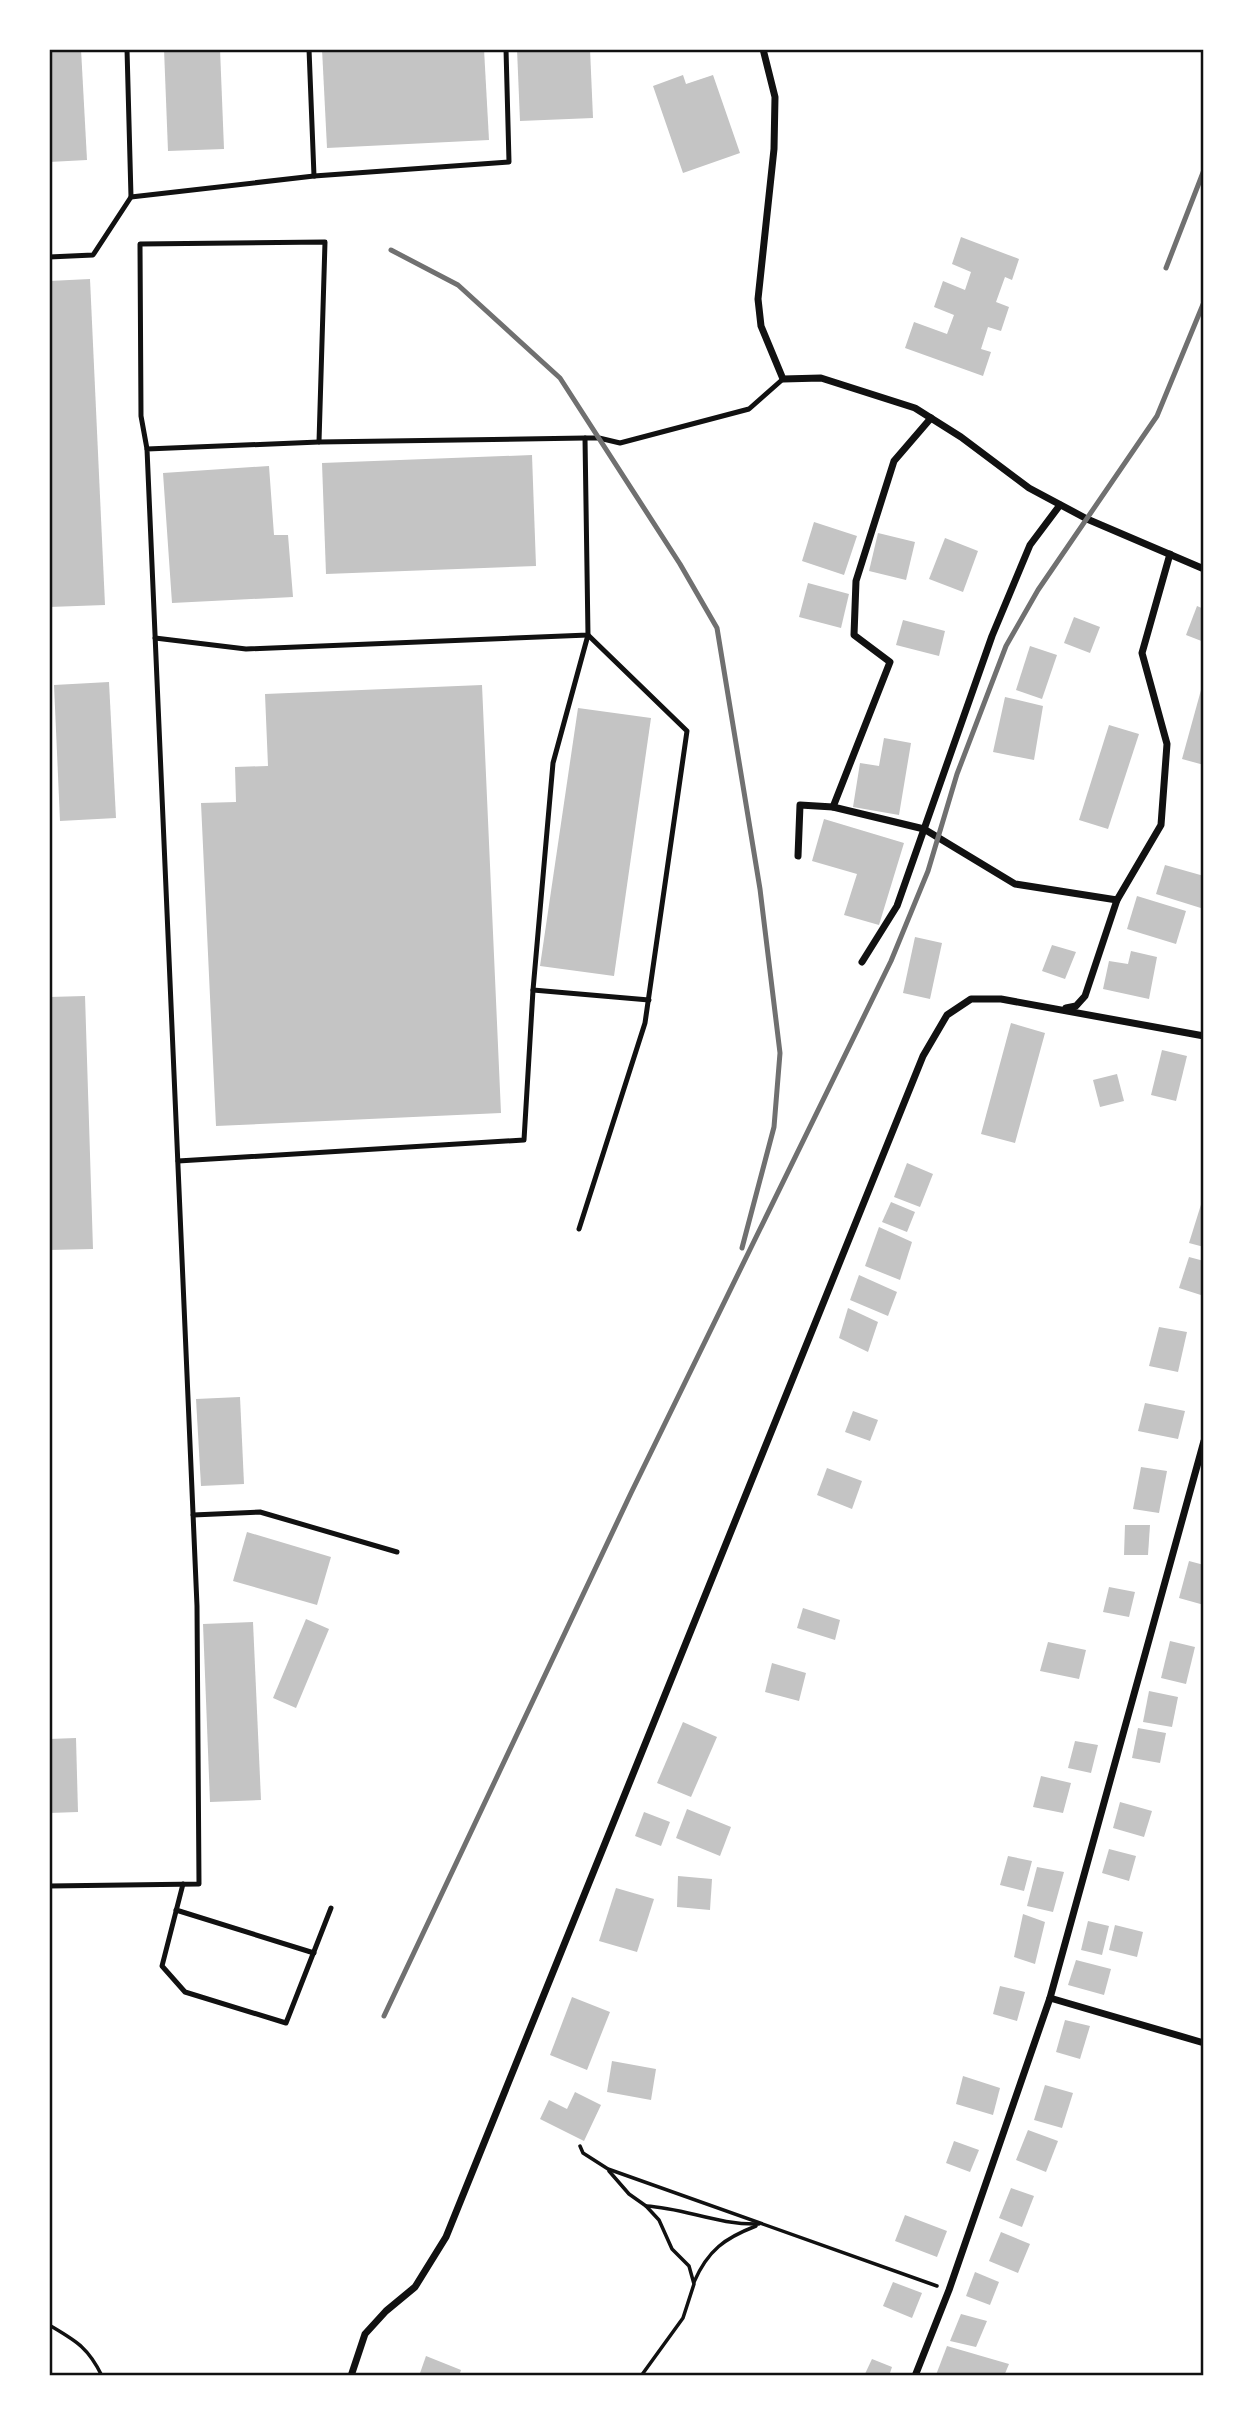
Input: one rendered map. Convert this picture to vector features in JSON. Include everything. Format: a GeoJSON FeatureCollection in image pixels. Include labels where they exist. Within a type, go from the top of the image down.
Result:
{"type":"FeatureCollection","features":[{"type":"Feature","properties":{"kind":"street"},"geometry":{"type":"LineString","coordinates":[[763,49],[775,97],[774,149],[758,299],[761,326],[783,379],[821,378],[915,408],[961,437],[1029,488],[1087,519],[1204,569]]}},
{"type":"Feature","properties":{"kind":"street"},"geometry":{"type":"LineString","coordinates":[[833,807],[890,662],[854,635],[856,581],[894,461],[931,418]]}},
{"type":"Feature","properties":{"kind":"street"},"geometry":{"type":"LineString","coordinates":[[862,962],[897,906],[992,636],[1030,545],[1060,505]]}},
{"type":"Feature","properties":{"kind":"street"},"geometry":{"type":"LineString","coordinates":[[1062,1009],[1076,1006],[1085,996],[1117,900],[1161,825],[1167,744],[1142,653],[1170,554]]}},
{"type":"Feature","properties":{"kind":"street"},"geometry":{"type":"LineString","coordinates":[[798,856],[800,806],[833,807],[924,829],[1015,884],[1117,900]]}},
{"type":"Feature","properties":{"kind":"street"},"geometry":{"type":"LineString","coordinates":[[351,2376],[365,2334],[386,2311],[415,2287],[446,2237],[923,1056],[947,1015],[971,999],[1000,999],[1204,1036]]}},
{"type":"Feature","properties":{"kind":"street"},"geometry":{"type":"LineString","coordinates":[[915,2376],[949,2290],[1050,1998],[1204,1441]]}},
{"type":"Feature","properties":{"kind":"street"},"geometry":{"type":"LineString","coordinates":[[1050,1998],[1204,2043]]}},
{"type":"Feature","properties":{"kind":"lane"},"geometry":{"type":"LineString","coordinates":[[49,257],[93,255],[131,197],[127,49]]}},
{"type":"Feature","properties":{"kind":"lane"},"geometry":{"type":"LineString","coordinates":[[309,49],[314,176]]}},
{"type":"Feature","properties":{"kind":"lane"},"geometry":{"type":"LineString","coordinates":[[131,197],[314,176],[509,162],[506,49]]}},
{"type":"Feature","properties":{"kind":"lane"},"geometry":{"type":"LineString","coordinates":[[49,1886],[199,1884],[197,1606],[147,449],[141,416],[140,244],[325,242],[319,442]]}},
{"type":"Feature","properties":{"kind":"lane"},"geometry":{"type":"LineString","coordinates":[[147,449],[319,442],[585,438],[620,443],[749,409],[783,379]]}},
{"type":"Feature","properties":{"kind":"lane"},"geometry":{"type":"LineString","coordinates":[[178,1161],[524,1140],[533,990],[553,763],[588,635],[585,438]]}},
{"type":"Feature","properties":{"kind":"lane"},"geometry":{"type":"LineString","coordinates":[[155,638],[246,649],[588,635],[687,732],[645,1023],[579,1229]]}},
{"type":"Feature","properties":{"kind":"lane"},"geometry":{"type":"LineString","coordinates":[[533,990],[649,1000]]}},
{"type":"Feature","properties":{"kind":"lane"},"geometry":{"type":"LineString","coordinates":[[193,1515],[260,1512],[397,1552]]}},
{"type":"Feature","properties":{"kind":"lane"},"geometry":{"type":"LineString","coordinates":[[183,1884],[162,1966],[185,1992],[286,2023],[331,1908]]}},
{"type":"Feature","properties":{"kind":"lane"},"geometry":{"type":"LineString","coordinates":[[176,1910],[314,1953]]}},
{"type":"Feature","properties":{"kind":"path"},"geometry":{"type":"LineString","coordinates":[[580,2146],[583,2153],[608,2169],[949,2290]]}},
{"type":"Feature","properties":{"kind":"path"},"geometry":{"type":"LineString","coordinates":[[608,2169],[629,2194],[659,2220],[672,2249],[689,2266],[694,2284]]}},
{"type":"Feature","properties":{"kind":"path"},"geometry":{"type":"LineString","coordinates":[[646,2206],[667,2207],[689,2215],[736,2225],[761,2224]]}},
{"type":"Feature","properties":{"kind":"path"},"geometry":{"type":"LineString","coordinates":[[641,2376],[683,2318],[701,2267],[719,2244],[761,2224]]}},
{"type":"Feature","properties":{"kind":"path"},"geometry":{"type":"LineString","coordinates":[[49,2325],[80,2344],[93,2357],[102,2376]]}},
{"type":"Feature","properties":{"kind":"building"},"geometry":{"type":"Polygon","coordinates":[[[49,49],[81,49],[87,160],[49,162],[49,49]]]}},
{"type":"Feature","properties":{"kind":"building"},"geometry":{"type":"Polygon","coordinates":[[[164,49],[220,49],[224,149],[168,151],[164,49]]]}},
{"type":"Feature","properties":{"kind":"building"},"geometry":{"type":"Polygon","coordinates":[[[322,49],[484,49],[489,140],[327,148],[322,49]]]}},
{"type":"Feature","properties":{"kind":"building"},"geometry":{"type":"Polygon","coordinates":[[[517,49],[590,49],[593,118],[520,121],[517,49]]]}},
{"type":"Feature","properties":{"kind":"building"},"geometry":{"type":"Polygon","coordinates":[[[683,75],[686,84],[713,75],[740,153],[683,173],[653,86],[683,75]]]}},
{"type":"Feature","properties":{"kind":"building"},"geometry":{"type":"Polygon","coordinates":[[[961,237],[1019,259],[1012,280],[1005,277],[996,302],[1009,307],[1001,331],[988,327],[981,349],[991,352],[983,376],[905,348],[914,322],[947,334],[954,315],[934,307],[943,281],[965,290],[971,272],[952,264],[961,237]]]}},
{"type":"Feature","properties":{"kind":"building"},"geometry":{"type":"Polygon","coordinates":[[[90,279],[105,605],[49,607],[49,281],[90,279]]]}},
{"type":"Feature","properties":{"kind":"building"},"geometry":{"type":"Polygon","coordinates":[[[532,455],[536,566],[326,574],[322,463],[532,455]]]}},
{"type":"Feature","properties":{"kind":"building"},"geometry":{"type":"Polygon","coordinates":[[[269,466],[274,535],[288,535],[293,597],[172,603],[163,473],[269,466]]]}},
{"type":"Feature","properties":{"kind":"building"},"geometry":{"type":"Polygon","coordinates":[[[814,522],[857,536],[844,575],[802,561],[814,522]]]}},
{"type":"Feature","properties":{"kind":"building"},"geometry":{"type":"Polygon","coordinates":[[[878,533],[915,542],[906,580],[869,571],[878,533]]]}},
{"type":"Feature","properties":{"kind":"building"},"geometry":{"type":"Polygon","coordinates":[[[945,538],[978,551],[963,592],[929,579],[945,538]]]}},
{"type":"Feature","properties":{"kind":"building"},"geometry":{"type":"Polygon","coordinates":[[[808,583],[849,594],[841,628],[799,617],[808,583]]]}},
{"type":"Feature","properties":{"kind":"building"},"geometry":{"type":"Polygon","coordinates":[[[1197,606],[1204,609],[1204,642],[1186,635],[1197,606]]]}},
{"type":"Feature","properties":{"kind":"building"},"geometry":{"type":"Polygon","coordinates":[[[1074,617],[1100,627],[1090,653],[1064,643],[1074,617]]]}},
{"type":"Feature","properties":{"kind":"building"},"geometry":{"type":"Polygon","coordinates":[[[903,620],[945,631],[939,656],[896,645],[903,620]]]}},
{"type":"Feature","properties":{"kind":"building"},"geometry":{"type":"Polygon","coordinates":[[[1030,646],[1057,655],[1042,699],[1016,690],[1030,646]]]}},
{"type":"Feature","properties":{"kind":"building"},"geometry":{"type":"Polygon","coordinates":[[[109,682],[116,818],[60,821],[54,685],[109,682]]]}},
{"type":"Feature","properties":{"kind":"building"},"geometry":{"type":"Polygon","coordinates":[[[482,685],[501,1113],[216,1126],[201,803],[236,802],[235,767],[268,766],[265,694],[482,685]]]}},
{"type":"Feature","properties":{"kind":"building"},"geometry":{"type":"Polygon","coordinates":[[[1201,690],[1204,690],[1204,765],[1182,759],[1201,690]]]}},
{"type":"Feature","properties":{"kind":"building"},"geometry":{"type":"Polygon","coordinates":[[[1005,697],[1043,706],[1034,760],[993,752],[1005,697]]]}},
{"type":"Feature","properties":{"kind":"building"},"geometry":{"type":"Polygon","coordinates":[[[578,708],[651,718],[614,976],[540,966],[578,708]]]}},
{"type":"Feature","properties":{"kind":"building"},"geometry":{"type":"Polygon","coordinates":[[[1109,725],[1139,734],[1108,829],[1079,820],[1109,725]]]}},
{"type":"Feature","properties":{"kind":"building"},"geometry":{"type":"Polygon","coordinates":[[[884,738],[911,743],[899,815],[853,807],[860,763],[879,766],[884,738]]]}},
{"type":"Feature","properties":{"kind":"building"},"geometry":{"type":"Polygon","coordinates":[[[824,819],[904,843],[879,925],[844,915],[857,874],[812,861],[824,819]]]}},
{"type":"Feature","properties":{"kind":"building"},"geometry":{"type":"Polygon","coordinates":[[[1165,865],[1204,876],[1204,909],[1156,894],[1165,865]]]}},
{"type":"Feature","properties":{"kind":"building"},"geometry":{"type":"Polygon","coordinates":[[[1137,896],[1186,911],[1176,944],[1127,929],[1137,896]]]}},
{"type":"Feature","properties":{"kind":"building"},"geometry":{"type":"Polygon","coordinates":[[[915,937],[942,943],[930,999],[903,993],[915,937]]]}},
{"type":"Feature","properties":{"kind":"building"},"geometry":{"type":"Polygon","coordinates":[[[1052,945],[1076,952],[1065,979],[1042,971],[1052,945]]]}},
{"type":"Feature","properties":{"kind":"building"},"geometry":{"type":"Polygon","coordinates":[[[1131,951],[1157,957],[1149,999],[1103,989],[1109,961],[1128,964],[1131,951]]]}},
{"type":"Feature","properties":{"kind":"building"},"geometry":{"type":"Polygon","coordinates":[[[85,996],[93,1249],[49,1250],[49,997],[85,996]]]}},
{"type":"Feature","properties":{"kind":"building"},"geometry":{"type":"Polygon","coordinates":[[[1011,1023],[1045,1033],[1015,1143],[981,1134],[1011,1023]]]}},
{"type":"Feature","properties":{"kind":"building"},"geometry":{"type":"Polygon","coordinates":[[[1162,1050],[1187,1056],[1176,1101],[1151,1095],[1162,1050]]]}},
{"type":"Feature","properties":{"kind":"building"},"geometry":{"type":"Polygon","coordinates":[[[1117,1074],[1124,1101],[1100,1107],[1093,1080],[1117,1074]]]}},
{"type":"Feature","properties":{"kind":"building"},"geometry":{"type":"Polygon","coordinates":[[[907,1163],[933,1174],[920,1207],[894,1197],[907,1163]]]}},
{"type":"Feature","properties":{"kind":"building"},"geometry":{"type":"Polygon","coordinates":[[[1204,1195],[1204,1247],[1189,1243],[1204,1195]]]}},
{"type":"Feature","properties":{"kind":"building"},"geometry":{"type":"Polygon","coordinates":[[[891,1202],[915,1212],[907,1232],[882,1222],[891,1202]]]}},
{"type":"Feature","properties":{"kind":"building"},"geometry":{"type":"Polygon","coordinates":[[[879,1227],[912,1242],[900,1280],[865,1266],[879,1227]]]}},
{"type":"Feature","properties":{"kind":"building"},"geometry":{"type":"Polygon","coordinates":[[[1189,1257],[1204,1261],[1204,1296],[1179,1288],[1189,1257]]]}},
{"type":"Feature","properties":{"kind":"building"},"geometry":{"type":"Polygon","coordinates":[[[859,1275],[897,1292],[888,1316],[850,1300],[859,1275]]]}},
{"type":"Feature","properties":{"kind":"building"},"geometry":{"type":"Polygon","coordinates":[[[848,1308],[878,1322],[868,1352],[839,1338],[848,1308]]]}},
{"type":"Feature","properties":{"kind":"building"},"geometry":{"type":"Polygon","coordinates":[[[1159,1327],[1187,1332],[1178,1372],[1149,1366],[1159,1327]]]}},
{"type":"Feature","properties":{"kind":"building"},"geometry":{"type":"Polygon","coordinates":[[[240,1397],[244,1484],[201,1486],[196,1399],[240,1397]]]}},
{"type":"Feature","properties":{"kind":"building"},"geometry":{"type":"Polygon","coordinates":[[[1145,1403],[1185,1411],[1178,1439],[1138,1431],[1145,1403]]]}},
{"type":"Feature","properties":{"kind":"building"},"geometry":{"type":"Polygon","coordinates":[[[853,1411],[878,1420],[870,1441],[845,1432],[853,1411]]]}},
{"type":"Feature","properties":{"kind":"building"},"geometry":{"type":"Polygon","coordinates":[[[1141,1467],[1167,1471],[1159,1513],[1133,1509],[1141,1467]]]}},
{"type":"Feature","properties":{"kind":"building"},"geometry":{"type":"Polygon","coordinates":[[[827,1468],[862,1481],[852,1509],[817,1495],[827,1468]]]}},
{"type":"Feature","properties":{"kind":"building"},"geometry":{"type":"Polygon","coordinates":[[[1125,1525],[1150,1525],[1148,1555],[1124,1555],[1125,1525]]]}},
{"type":"Feature","properties":{"kind":"building"},"geometry":{"type":"Polygon","coordinates":[[[247,1532],[331,1557],[317,1605],[233,1581],[247,1532]]]}},
{"type":"Feature","properties":{"kind":"building"},"geometry":{"type":"Polygon","coordinates":[[[1189,1561],[1204,1565],[1204,1605],[1179,1598],[1189,1561]]]}},
{"type":"Feature","properties":{"kind":"building"},"geometry":{"type":"Polygon","coordinates":[[[1109,1587],[1135,1592],[1129,1617],[1103,1612],[1109,1587]]]}},
{"type":"Feature","properties":{"kind":"building"},"geometry":{"type":"Polygon","coordinates":[[[803,1608],[840,1620],[835,1640],[797,1628],[803,1608]]]}},
{"type":"Feature","properties":{"kind":"building"},"geometry":{"type":"Polygon","coordinates":[[[306,1619],[329,1629],[296,1708],[273,1698],[306,1619]]]}},
{"type":"Feature","properties":{"kind":"building"},"geometry":{"type":"Polygon","coordinates":[[[253,1622],[261,1800],[210,1802],[203,1624],[253,1622]]]}},
{"type":"Feature","properties":{"kind":"building"},"geometry":{"type":"Polygon","coordinates":[[[1170,1641],[1195,1647],[1186,1684],[1161,1678],[1170,1641]]]}},
{"type":"Feature","properties":{"kind":"building"},"geometry":{"type":"Polygon","coordinates":[[[1048,1642],[1086,1650],[1079,1679],[1040,1671],[1048,1642]]]}},
{"type":"Feature","properties":{"kind":"building"},"geometry":{"type":"Polygon","coordinates":[[[772,1663],[806,1673],[799,1701],[765,1692],[772,1663]]]}},
{"type":"Feature","properties":{"kind":"building"},"geometry":{"type":"Polygon","coordinates":[[[1149,1691],[1178,1697],[1172,1727],[1143,1722],[1149,1691]]]}},
{"type":"Feature","properties":{"kind":"building"},"geometry":{"type":"Polygon","coordinates":[[[683,1722],[717,1737],[691,1797],[657,1783],[683,1722]]]}},
{"type":"Feature","properties":{"kind":"building"},"geometry":{"type":"Polygon","coordinates":[[[1138,1728],[1166,1733],[1160,1763],[1132,1758],[1138,1728]]]}},
{"type":"Feature","properties":{"kind":"building"},"geometry":{"type":"Polygon","coordinates":[[[76,1738],[78,1812],[49,1813],[49,1739],[76,1738]]]}},
{"type":"Feature","properties":{"kind":"building"},"geometry":{"type":"Polygon","coordinates":[[[1075,1741],[1098,1745],[1091,1773],[1068,1768],[1075,1741]]]}},
{"type":"Feature","properties":{"kind":"building"},"geometry":{"type":"Polygon","coordinates":[[[1041,1776],[1071,1783],[1063,1813],[1033,1807],[1041,1776]]]}},
{"type":"Feature","properties":{"kind":"building"},"geometry":{"type":"Polygon","coordinates":[[[1120,1802],[1152,1811],[1144,1837],[1113,1828],[1120,1802]]]}},
{"type":"Feature","properties":{"kind":"building"},"geometry":{"type":"Polygon","coordinates":[[[687,1809],[731,1827],[720,1856],[676,1838],[687,1809]]]}},
{"type":"Feature","properties":{"kind":"building"},"geometry":{"type":"Polygon","coordinates":[[[644,1812],[670,1822],[661,1846],[635,1836],[644,1812]]]}},
{"type":"Feature","properties":{"kind":"building"},"geometry":{"type":"Polygon","coordinates":[[[1109,1849],[1136,1856],[1129,1881],[1102,1873],[1109,1849]]]}},
{"type":"Feature","properties":{"kind":"building"},"geometry":{"type":"Polygon","coordinates":[[[1008,1856],[1032,1861],[1024,1891],[1000,1885],[1008,1856]]]}},
{"type":"Feature","properties":{"kind":"building"},"geometry":{"type":"Polygon","coordinates":[[[1037,1867],[1064,1872],[1053,1912],[1027,1906],[1037,1867]]]}},
{"type":"Feature","properties":{"kind":"building"},"geometry":{"type":"Polygon","coordinates":[[[678,1876],[712,1879],[710,1910],[677,1907],[678,1876]]]}},
{"type":"Feature","properties":{"kind":"building"},"geometry":{"type":"Polygon","coordinates":[[[616,1888],[654,1899],[637,1952],[599,1941],[616,1888]]]}},
{"type":"Feature","properties":{"kind":"building"},"geometry":{"type":"Polygon","coordinates":[[[1023,1914],[1045,1922],[1035,1964],[1014,1957],[1023,1914]]]}},
{"type":"Feature","properties":{"kind":"building"},"geometry":{"type":"Polygon","coordinates":[[[1088,1921],[1109,1926],[1102,1955],[1081,1950],[1088,1921]]]}},
{"type":"Feature","properties":{"kind":"building"},"geometry":{"type":"Polygon","coordinates":[[[1115,1925],[1143,1932],[1137,1957],[1109,1950],[1115,1925]]]}},
{"type":"Feature","properties":{"kind":"building"},"geometry":{"type":"Polygon","coordinates":[[[1076,1960],[1111,1969],[1104,1995],[1068,1985],[1076,1960]]]}},
{"type":"Feature","properties":{"kind":"building"},"geometry":{"type":"Polygon","coordinates":[[[1000,1986],[1025,1992],[1017,2021],[993,2014],[1000,1986]]]}},
{"type":"Feature","properties":{"kind":"building"},"geometry":{"type":"Polygon","coordinates":[[[572,1997],[610,2012],[587,2070],[550,2055],[572,1997]]]}},
{"type":"Feature","properties":{"kind":"building"},"geometry":{"type":"Polygon","coordinates":[[[1065,2020],[1090,2026],[1080,2059],[1056,2052],[1065,2020]]]}},
{"type":"Feature","properties":{"kind":"building"},"geometry":{"type":"Polygon","coordinates":[[[612,2061],[656,2069],[651,2100],[607,2092],[612,2061]]]}},
{"type":"Feature","properties":{"kind":"building"},"geometry":{"type":"Polygon","coordinates":[[[963,2076],[1000,2088],[993,2115],[956,2104],[963,2076]]]}},
{"type":"Feature","properties":{"kind":"building"},"geometry":{"type":"Polygon","coordinates":[[[1045,2085],[1073,2093],[1062,2128],[1034,2120],[1045,2085]]]}},
{"type":"Feature","properties":{"kind":"building"},"geometry":{"type":"Polygon","coordinates":[[[575,2092],[601,2105],[584,2141],[540,2119],[549,2100],[567,2109],[575,2092]]]}},
{"type":"Feature","properties":{"kind":"building"},"geometry":{"type":"Polygon","coordinates":[[[1028,2130],[1058,2141],[1046,2172],[1016,2160],[1028,2130]]]}},
{"type":"Feature","properties":{"kind":"building"},"geometry":{"type":"Polygon","coordinates":[[[954,2141],[979,2150],[970,2172],[946,2163],[954,2141]]]}},
{"type":"Feature","properties":{"kind":"building"},"geometry":{"type":"Polygon","coordinates":[[[1011,2188],[1034,2196],[1022,2227],[999,2218],[1011,2188]]]}},
{"type":"Feature","properties":{"kind":"building"},"geometry":{"type":"Polygon","coordinates":[[[905,2215],[947,2231],[937,2257],[895,2241],[905,2215]]]}},
{"type":"Feature","properties":{"kind":"building"},"geometry":{"type":"Polygon","coordinates":[[[1001,2232],[1030,2244],[1018,2273],[989,2261],[1001,2232]]]}},
{"type":"Feature","properties":{"kind":"building"},"geometry":{"type":"Polygon","coordinates":[[[975,2272],[999,2282],[990,2305],[966,2296],[975,2272]]]}},
{"type":"Feature","properties":{"kind":"building"},"geometry":{"type":"Polygon","coordinates":[[[893,2282],[922,2293],[912,2318],[883,2306],[893,2282]]]}},
{"type":"Feature","properties":{"kind":"building"},"geometry":{"type":"Polygon","coordinates":[[[961,2314],[987,2321],[976,2347],[950,2341],[961,2314]]]}},
{"type":"Feature","properties":{"kind":"building"},"geometry":{"type":"Polygon","coordinates":[[[947,2346],[1009,2364],[1004,2376],[936,2375],[947,2346]]]}},
{"type":"Feature","properties":{"kind":"building"},"geometry":{"type":"Polygon","coordinates":[[[426,2356],[461,2370],[459,2376],[419,2376],[426,2356]]]}},
{"type":"Feature","properties":{"kind":"building"},"geometry":{"type":"Polygon","coordinates":[[[872,2359],[892,2367],[889,2376],[864,2376],[872,2359]]]}},
{"type":"Feature","properties":{"kind":"railway"},"geometry":{"type":"LineString","coordinates":[[1166,268],[1204,170]]}},
{"type":"Feature","properties":{"kind":"railway"},"geometry":{"type":"LineString","coordinates":[[391,250],[458,285],[560,378],[680,564],[717,628],[760,889],[780,1053],[774,1127],[742,1248]]}},
{"type":"Feature","properties":{"kind":"railway"},"geometry":{"type":"LineString","coordinates":[[384,2016],[631,1493],[891,961],[928,871],[957,774],[1006,646],[1038,590],[1157,416],[1204,302]]}}]}
